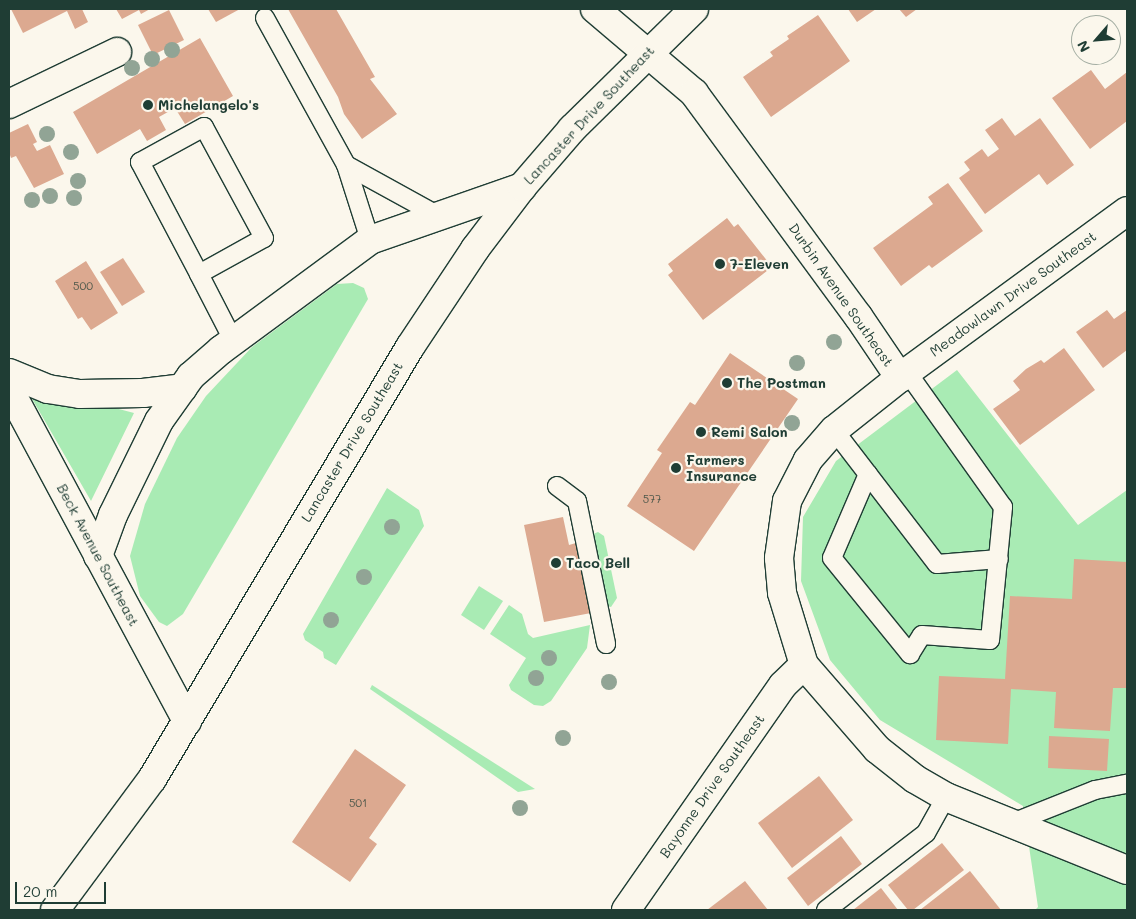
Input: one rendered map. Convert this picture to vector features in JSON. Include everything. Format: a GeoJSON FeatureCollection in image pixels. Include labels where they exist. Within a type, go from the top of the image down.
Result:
{"type":"FeatureCollection","features":[{"type":"Feature","properties":{"kind":"street","name":"Durbin Avenue Southeast"},"geometry":{"type":"LineString","coordinates":[[595,9],[694,93],[863,323],[904,375],[834,430],[799,473],[787,501],[780,537],[782,593],[804,665]]}},
{"type":"Feature","properties":{"kind":"street","name":"Lancaster Drive Southeast"},"geometry":{"type":"LineString","coordinates":[[55,910],[152,779],[410,347],[522,187],[646,53],[694,9]]}},
{"type":"Feature","properties":{"kind":"street"},"geometry":{"type":"LineString","coordinates":[[9,104],[117,52]]}},
{"type":"Feature","properties":{"kind":"street"},"geometry":{"type":"LineString","coordinates":[[98,556],[113,515],[159,421],[191,376],[233,340],[370,240],[522,187]]}},
{"type":"Feature","properties":{"kind":"street","name":"Meadowlawn Drive Southeast"},"geometry":{"type":"LineString","coordinates":[[904,375],[1127,211]]}},
{"type":"Feature","properties":{"kind":"street"},"geometry":{"type":"LineString","coordinates":[[9,373],[48,388],[80,394],[143,393],[183,388]]}},
{"type":"Feature","properties":{"kind":"street","name":"Beck Avenue Southeast"},"geometry":{"type":"LineString","coordinates":[[9,389],[187,721]]}},
{"type":"Feature","properties":{"kind":"street"},"geometry":{"type":"LineString","coordinates":[[804,665],[876,749],[915,780],[946,797],[1127,870]]}},
{"type":"Feature","properties":{"kind":"street","name":"Bayonne Drive Southeast"},"geometry":{"type":"LineString","coordinates":[[626,910],[783,685],[804,665]]}},
{"type":"Feature","properties":{"kind":"lane"},"geometry":{"type":"LineString","coordinates":[[265,18],[346,165],[370,240]]}},
{"type":"Feature","properties":{"kind":"lane"},"geometry":{"type":"LineString","coordinates":[[199,274],[264,238],[204,128],[140,162],[233,340]]}},
{"type":"Feature","properties":{"kind":"lane"},"geometry":{"type":"LineString","coordinates":[[346,165],[438,215]]}},
{"type":"Feature","properties":{"kind":"lane"},"geometry":{"type":"LineString","coordinates":[[868,474],[832,558],[910,654],[922,635],[990,640],[1003,507],[904,375]]}},
{"type":"Feature","properties":{"kind":"lane"},"geometry":{"type":"LineString","coordinates":[[834,430],[938,564],[999,559]]}},
{"type":"Feature","properties":{"kind":"lane"},"geometry":{"type":"LineString","coordinates":[[557,486],[577,501],[606,644]]}},
{"type":"Feature","properties":{"kind":"lane"},"geometry":{"type":"LineString","coordinates":[[1012,823],[1095,790],[1127,784]]}},
{"type":"Feature","properties":{"kind":"lane"},"geometry":{"type":"LineString","coordinates":[[826,910],[926,833],[946,797]]}},
{"type":"Feature","properties":{"kind":"green space"},"geometry":{"type":"Polygon","coordinates":[[[353,283],[364,288],[368,299],[183,614],[167,626],[159,622],[140,596],[130,556],[145,504],[177,438],[206,396],[252,347],[337,284],[353,283]]]}},
{"type":"Feature","properties":{"kind":"green space"},"geometry":{"type":"Polygon","coordinates":[[[957,370],[1078,525],[1127,490],[1127,910],[1035,910],[1038,907],[1023,806],[880,720],[830,660],[801,581],[803,517],[836,461],[957,370]]]}},
{"type":"Feature","properties":{"kind":"green space"},"geometry":{"type":"Polygon","coordinates":[[[31,397],[70,408],[115,408],[134,413],[91,501],[31,397]]]}},
{"type":"Feature","properties":{"kind":"green space"},"geometry":{"type":"Polygon","coordinates":[[[387,488],[419,510],[424,526],[336,665],[324,658],[323,652],[305,640],[303,634],[387,488]]]}},
{"type":"Feature","properties":{"kind":"green space"},"geometry":{"type":"Polygon","coordinates":[[[598,532],[604,536],[617,598],[611,607],[607,606],[593,534],[598,532]]]}},
{"type":"Feature","properties":{"kind":"green space"},"geometry":{"type":"Polygon","coordinates":[[[479,586],[503,601],[484,630],[461,615],[479,586]]]}},
{"type":"Feature","properties":{"kind":"green space"},"geometry":{"type":"Polygon","coordinates":[[[509,605],[522,614],[528,634],[533,638],[590,625],[587,648],[551,701],[543,706],[534,705],[511,690],[509,685],[526,658],[490,634],[509,605]]]}},
{"type":"Feature","properties":{"kind":"green space"},"geometry":{"type":"Polygon","coordinates":[[[372,685],[535,789],[518,792],[370,689],[372,685]]]}},
{"type":"Feature","properties":{"kind":"building"},"geometry":{"type":"Polygon","coordinates":[[[11,9],[82,9],[88,22],[75,29],[67,11],[23,33],[11,9]]]}},
{"type":"Feature","properties":{"kind":"building"},"geometry":{"type":"Polygon","coordinates":[[[116,9],[150,9],[141,14],[139,10],[122,19],[116,9]]]}},
{"type":"Feature","properties":{"kind":"building"},"geometry":{"type":"Polygon","coordinates":[[[208,9],[240,9],[216,22],[208,9]]]}},
{"type":"Feature","properties":{"kind":"building"},"geometry":{"type":"Polygon","coordinates":[[[288,9],[336,9],[375,77],[370,79],[397,114],[362,139],[344,114],[338,97],[288,9]]]}},
{"type":"Feature","properties":{"kind":"building"},"geometry":{"type":"Polygon","coordinates":[[[848,9],[876,9],[857,22],[848,9]]]}},
{"type":"Feature","properties":{"kind":"building"},"geometry":{"type":"Polygon","coordinates":[[[899,9],[917,9],[906,17],[899,9]]]}},
{"type":"Feature","properties":{"kind":"building"},"geometry":{"type":"Polygon","coordinates":[[[169,10],[184,40],[153,55],[138,25],[169,10]]]}},
{"type":"Feature","properties":{"kind":"building"},"geometry":{"type":"Polygon","coordinates":[[[818,15],[850,61],[771,117],[743,77],[773,56],[770,52],[789,39],[787,36],[818,15]]]}},
{"type":"Feature","properties":{"kind":"building"},"geometry":{"type":"Polygon","coordinates":[[[200,38],[233,96],[185,124],[175,108],[159,117],[166,130],[147,141],[140,129],[97,154],[73,112],[200,38]]]}},
{"type":"Feature","properties":{"kind":"building"},"geometry":{"type":"Polygon","coordinates":[[[1091,70],[1105,89],[1127,72],[1127,121],[1090,149],[1052,98],[1091,70]]]}},
{"type":"Feature","properties":{"kind":"building"},"geometry":{"type":"Polygon","coordinates":[[[1002,118],[1015,136],[1040,118],[1074,165],[1047,185],[1039,174],[985,214],[959,178],[970,170],[964,162],[982,149],[988,157],[999,149],[985,130],[1002,118]]]}},
{"type":"Feature","properties":{"kind":"building"},"geometry":{"type":"Polygon","coordinates":[[[28,124],[37,142],[33,144],[37,151],[50,145],[64,174],[34,188],[16,156],[11,158],[9,152],[9,133],[28,124]]]}},
{"type":"Feature","properties":{"kind":"building"},"geometry":{"type":"Polygon","coordinates":[[[948,183],[983,231],[932,268],[929,265],[901,286],[873,248],[933,204],[928,197],[948,183]]]}},
{"type":"Feature","properties":{"kind":"building"},"geometry":{"type":"Polygon","coordinates":[[[727,218],[734,227],[738,224],[772,267],[703,320],[668,275],[673,271],[668,264],[727,218]]]}},
{"type":"Feature","properties":{"kind":"building"},"geometry":{"type":"Polygon","coordinates":[[[123,258],[145,292],[122,306],[100,272],[123,258]]]}},
{"type":"Feature","properties":{"kind":"building"},"geometry":{"type":"Polygon","coordinates":[[[86,261],[118,313],[91,330],[82,317],[78,319],[55,281],[86,261]]]}},
{"type":"Feature","properties":{"kind":"building"},"geometry":{"type":"Polygon","coordinates":[[[1107,310],[1114,319],[1127,310],[1127,350],[1103,368],[1076,332],[1107,310]]]}},
{"type":"Feature","properties":{"kind":"building"},"geometry":{"type":"Polygon","coordinates":[[[1064,348],[1095,390],[1020,445],[993,409],[1020,390],[1013,381],[1026,369],[1041,360],[1044,363],[1064,348]]]}},
{"type":"Feature","properties":{"kind":"building"},"geometry":{"type":"Polygon","coordinates":[[[730,353],[798,399],[694,551],[627,506],[662,453],[657,450],[690,402],[695,405],[730,353]]]}},
{"type":"Feature","properties":{"kind":"building"},"geometry":{"type":"Polygon","coordinates":[[[563,517],[569,545],[576,543],[591,613],[544,622],[524,525],[563,517]]]}},
{"type":"Feature","properties":{"kind":"building"},"geometry":{"type":"Polygon","coordinates":[[[1074,559],[1127,562],[1127,688],[1113,688],[1110,731],[1054,728],[1056,692],[1011,689],[1008,744],[936,740],[939,676],[1005,679],[1010,596],[1072,599],[1074,559]]]}},
{"type":"Feature","properties":{"kind":"building"},"geometry":{"type":"Polygon","coordinates":[[[1049,736],[1109,739],[1107,771],[1048,768],[1049,736]]]}},
{"type":"Feature","properties":{"kind":"building"},"geometry":{"type":"Polygon","coordinates":[[[355,749],[406,785],[369,838],[377,844],[350,882],[292,842],[355,749]]]}},
{"type":"Feature","properties":{"kind":"building"},"geometry":{"type":"Polygon","coordinates":[[[819,776],[853,820],[792,868],[758,823],[819,776]]]}},
{"type":"Feature","properties":{"kind":"building"},"geometry":{"type":"Polygon","coordinates":[[[841,836],[862,864],[808,906],[787,878],[841,836]]]}},
{"type":"Feature","properties":{"kind":"building"},"geometry":{"type":"Polygon","coordinates":[[[942,843],[964,870],[913,910],[908,910],[888,885],[942,843]]]}},
{"type":"Feature","properties":{"kind":"building"},"geometry":{"type":"Polygon","coordinates":[[[970,871],[1001,910],[920,910],[970,871]]]}},
{"type":"Feature","properties":{"kind":"building"},"geometry":{"type":"Polygon","coordinates":[[[745,881],[768,910],[707,910],[745,881]]]}},
{"type":"Feature","properties":{"kind":"building"},"geometry":{"type":"Polygon","coordinates":[[[881,888],[898,910],[853,910],[881,888]]]}},
{"type":"Feature","properties":{"kind":"place","name":"Michelangelo's"},"geometry":{"type":"Point","coordinates":[148,105]}},
{"type":"Feature","properties":{"kind":"place","name":"7-Eleven"},"geometry":{"type":"Point","coordinates":[720,264]}},
{"type":"Feature","properties":{"kind":"place","name":"The Postman"},"geometry":{"type":"Point","coordinates":[727,383]}},
{"type":"Feature","properties":{"kind":"place","name":"Remi Salon"},"geometry":{"type":"Point","coordinates":[701,432]}},
{"type":"Feature","properties":{"kind":"place","name":"Farmers Insurance"},"geometry":{"type":"Point","coordinates":[676,468]}},
{"type":"Feature","properties":{"kind":"place","name":"Taco Bell"},"geometry":{"type":"Point","coordinates":[556,563]}}]}
